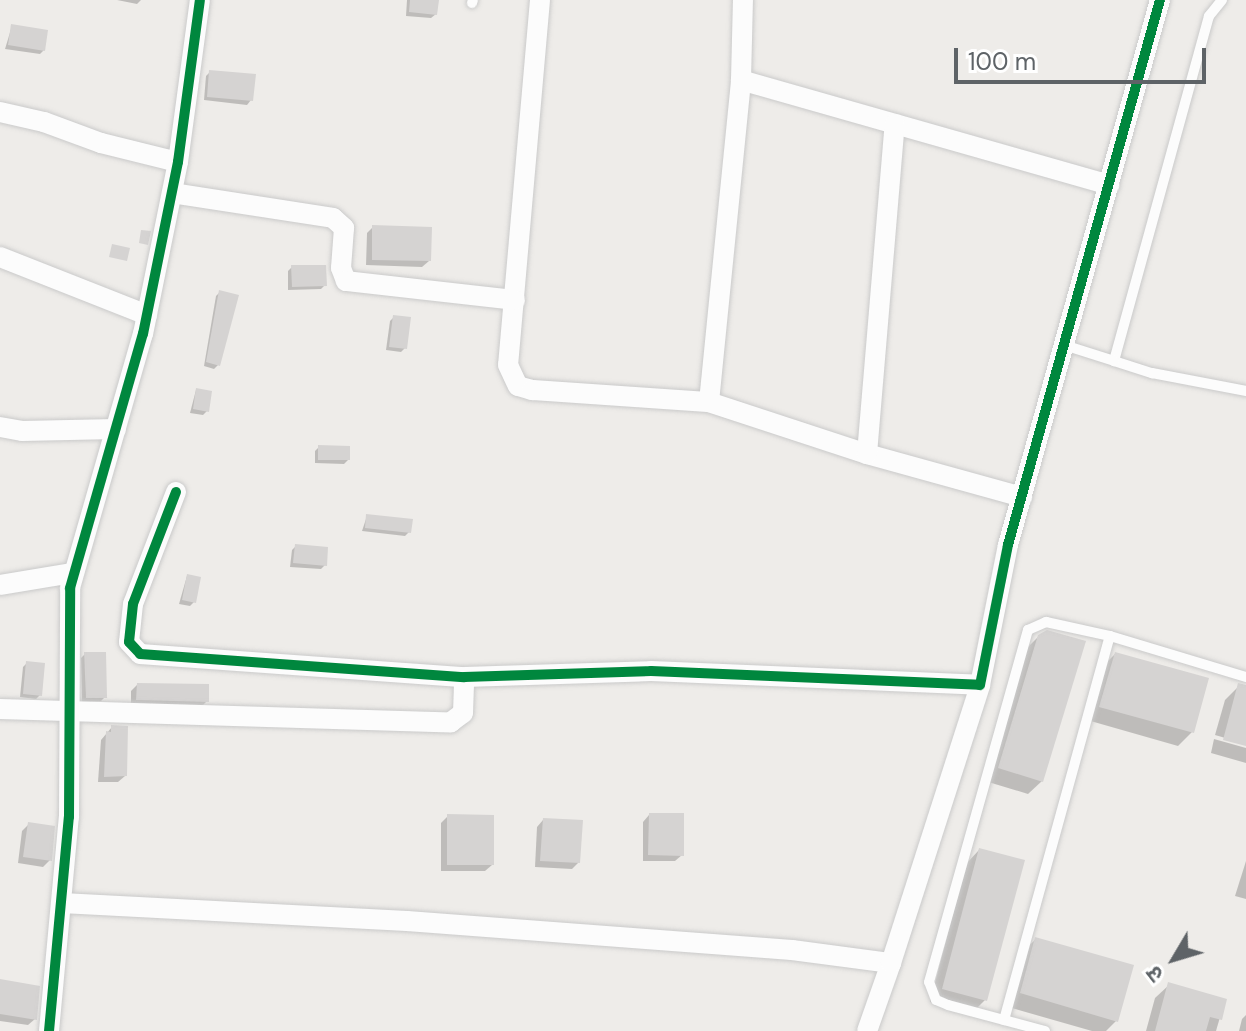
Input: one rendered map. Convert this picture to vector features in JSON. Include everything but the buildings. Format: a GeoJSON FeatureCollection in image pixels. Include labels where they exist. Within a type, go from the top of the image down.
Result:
{"type":"FeatureCollection","features":[{"type":"Feature","properties":{"kind":"street"},"geometry":{"type":"LineString","coordinates":[[49,1031],[62,903],[72,752],[68,713],[72,573],[89,529],[147,315],[178,162],[200,0]]}},
{"type":"Feature","properties":{"kind":"street"},"geometry":{"type":"LineString","coordinates":[[540,0],[508,365],[518,386],[532,390],[709,402],[867,454],[1022,497]]}},
{"type":"Feature","properties":{"kind":"street"},"geometry":{"type":"LineString","coordinates":[[709,402],[741,80],[743,0]]}},
{"type":"Feature","properties":{"kind":"street"},"geometry":{"type":"LineString","coordinates":[[867,1031],[980,685],[1008,545],[1109,185],[1155,1]]}},
{"type":"Feature","properties":{"kind":"street"},"geometry":{"type":"LineString","coordinates":[[741,80],[1109,185]]}},
{"type":"Feature","properties":{"kind":"street"},"geometry":{"type":"LineString","coordinates":[[0,112],[44,122],[101,143],[178,162]]}},
{"type":"Feature","properties":{"kind":"street"},"geometry":{"type":"LineString","coordinates":[[867,454],[895,124]]}},
{"type":"Feature","properties":{"kind":"street"},"geometry":{"type":"LineString","coordinates":[[172,193],[333,218],[344,228],[341,268],[346,281],[515,300]]}},
{"type":"Feature","properties":{"kind":"street"},"geometry":{"type":"LineString","coordinates":[[0,257],[147,315]]}},
{"type":"Feature","properties":{"kind":"street"},"geometry":{"type":"LineString","coordinates":[[0,427],[22,431],[116,429]]}},
{"type":"Feature","properties":{"kind":"street"},"geometry":{"type":"LineString","coordinates":[[176,492],[133,604],[128,634],[133,649],[140,654],[464,677],[651,671],[980,685]]}},
{"type":"Feature","properties":{"kind":"street"},"geometry":{"type":"LineString","coordinates":[[0,585],[72,573]]}},
{"type":"Feature","properties":{"kind":"street"},"geometry":{"type":"LineString","coordinates":[[0,709],[451,722],[463,713],[464,677]]}},
{"type":"Feature","properties":{"kind":"street"},"geometry":{"type":"LineString","coordinates":[[62,903],[407,921],[792,950],[891,963]]}},
{"type":"Feature","properties":{"kind":"lane"},"geometry":{"type":"LineString","coordinates":[[1114,361],[1209,16],[1222,0]]}},
{"type":"Feature","properties":{"kind":"lane"},"geometry":{"type":"LineString","coordinates":[[1064,345],[1152,373],[1246,391]]}},
{"type":"Feature","properties":{"kind":"lane"},"geometry":{"type":"LineString","coordinates":[[1045,1031],[936,1000],[929,982],[1028,630],[1046,622],[1110,636],[1246,677]]}},
{"type":"Feature","properties":{"kind":"lane"},"geometry":{"type":"LineString","coordinates":[[1004,1020],[1110,636]]}},
{"type":"Feature","properties":{"kind":"cycle path"},"geometry":{"type":"LineString","coordinates":[[49,1031],[69,817],[70,588],[143,334],[178,162],[200,0]]}},
{"type":"Feature","properties":{"kind":"cycle path"},"geometry":{"type":"LineString","coordinates":[[176,492],[133,604],[129,642],[140,654],[464,677],[651,671],[980,685],[1008,545],[1160,0]]}}]}
